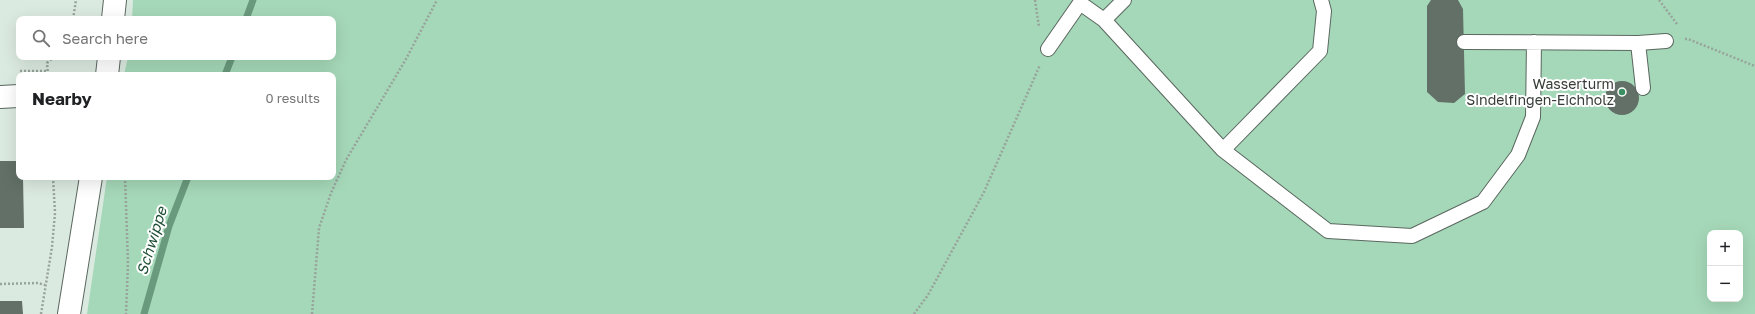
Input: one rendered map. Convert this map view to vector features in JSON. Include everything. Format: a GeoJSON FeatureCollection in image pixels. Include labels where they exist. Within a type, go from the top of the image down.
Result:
{"type":"FeatureCollection","features":[{"type":"Feature","properties":{"kind":"street"},"geometry":{"type":"LineString","coordinates":[[113,16],[115,0]]}},
{"type":"Feature","properties":{"kind":"street"},"geometry":{"type":"LineString","coordinates":[[106,72],[108,60]]}},
{"type":"Feature","properties":{"kind":"street"},"geometry":{"type":"LineString","coordinates":[[0,96],[16,96]]}},
{"type":"Feature","properties":{"kind":"street"},"geometry":{"type":"LineString","coordinates":[[70,314],[91,180]]}},
{"type":"Feature","properties":{"kind":"lane"},"geometry":{"type":"LineString","coordinates":[[1104,20],[1124,0]]}},
{"type":"Feature","properties":{"kind":"lane"},"geometry":{"type":"LineString","coordinates":[[1223,150],[1320,51],[1324,11],[1321,0]]}},
{"type":"Feature","properties":{"kind":"lane"},"geometry":{"type":"LineString","coordinates":[[1046,53],[1080,3],[1104,20],[1223,150],[1328,231],[1412,236],[1482,202],[1518,155],[1533,118],[1534,42]]}},
{"type":"Feature","properties":{"kind":"lane"},"geometry":{"type":"LineString","coordinates":[[1464,42],[1638,43],[1666,41]]}},
{"type":"Feature","properties":{"kind":"lane"},"geometry":{"type":"LineString","coordinates":[[1638,43],[1643,88]]}},
{"type":"Feature","properties":{"kind":"path"},"geometry":{"type":"LineString","coordinates":[[73,16],[76,0]]}},
{"type":"Feature","properties":{"kind":"path"},"geometry":{"type":"LineString","coordinates":[[312,314],[319,228],[331,193],[346,160],[406,59],[437,0]]}},
{"type":"Feature","properties":{"kind":"path"},"geometry":{"type":"LineString","coordinates":[[1659,0],[1680,28]]}},
{"type":"Feature","properties":{"kind":"path"},"geometry":{"type":"LineString","coordinates":[[1684,33],[1688,39]]}},
{"type":"Feature","properties":{"kind":"path"},"geometry":{"type":"LineString","coordinates":[[1666,41],[1688,39],[1755,66]]}},
{"type":"Feature","properties":{"kind":"path"},"geometry":{"type":"LineString","coordinates":[[914,314],[928,295],[984,192],[1046,53]]}},
{"type":"Feature","properties":{"kind":"path"},"geometry":{"type":"LineString","coordinates":[[16,71],[48,71],[47,63],[50,60]]}},
{"type":"Feature","properties":{"kind":"path"},"geometry":{"type":"LineString","coordinates":[[41,314],[52,247],[55,213],[53,180]]}},
{"type":"Feature","properties":{"kind":"path"},"geometry":{"type":"LineString","coordinates":[[125,180],[128,263],[126,314]]}},
{"type":"Feature","properties":{"kind":"path"},"geometry":{"type":"LineString","coordinates":[[0,284],[38,283],[46,285]]}},
{"type":"Feature","properties":{"kind":"green space"},"geometry":{"type":"Polygon","coordinates":[[[133,0],[1755,0],[1755,314],[87,314],[107,180],[336,180],[336,72],[125,72],[127,60],[336,60],[336,16],[132,16],[133,0]]]}},
{"type":"Feature","properties":{"kind":"building"},"geometry":{"type":"Polygon","coordinates":[[[1431,0],[1458,0],[1463,9],[1465,94],[1454,103],[1438,102],[1427,92],[1427,6],[1431,0]]]}},
{"type":"Feature","properties":{"kind":"building","name":"Wasserturm Sindelfingen-Eichholz"},"geometry":{"type":"Polygon","coordinates":[[[1625,81],[1634,86],[1638,91],[1638,105],[1634,110],[1629,114],[1619,115],[1615,114],[1606,105],[1605,95],[1606,91],[1615,82],[1625,81]]]}},
{"type":"Feature","properties":{"kind":"building"},"geometry":{"type":"Polygon","coordinates":[[[0,161],[16,161],[16,180],[23,180],[24,228],[0,228],[0,161]]]}},
{"type":"Feature","properties":{"kind":"building"},"geometry":{"type":"Polygon","coordinates":[[[0,301],[22,301],[23,314],[0,314],[0,301]]]}},
{"type":"Feature","properties":{"kind":"waterway","name":"Schwippe"},"geometry":{"type":"LineString","coordinates":[[247,16],[253,0]]}},
{"type":"Feature","properties":{"kind":"waterway","name":"Schwippe"},"geometry":{"type":"LineString","coordinates":[[226,72],[231,60]]}},
{"type":"Feature","properties":{"kind":"waterway","name":"Schwippe"},"geometry":{"type":"LineString","coordinates":[[144,314],[169,226],[187,180]]}},
{"type":"Feature","properties":{"kind":"place","name":"Wasserturm Sindelfingen-Eichholz"},"geometry":{"type":"Point","coordinates":[1622,92]}}]}
